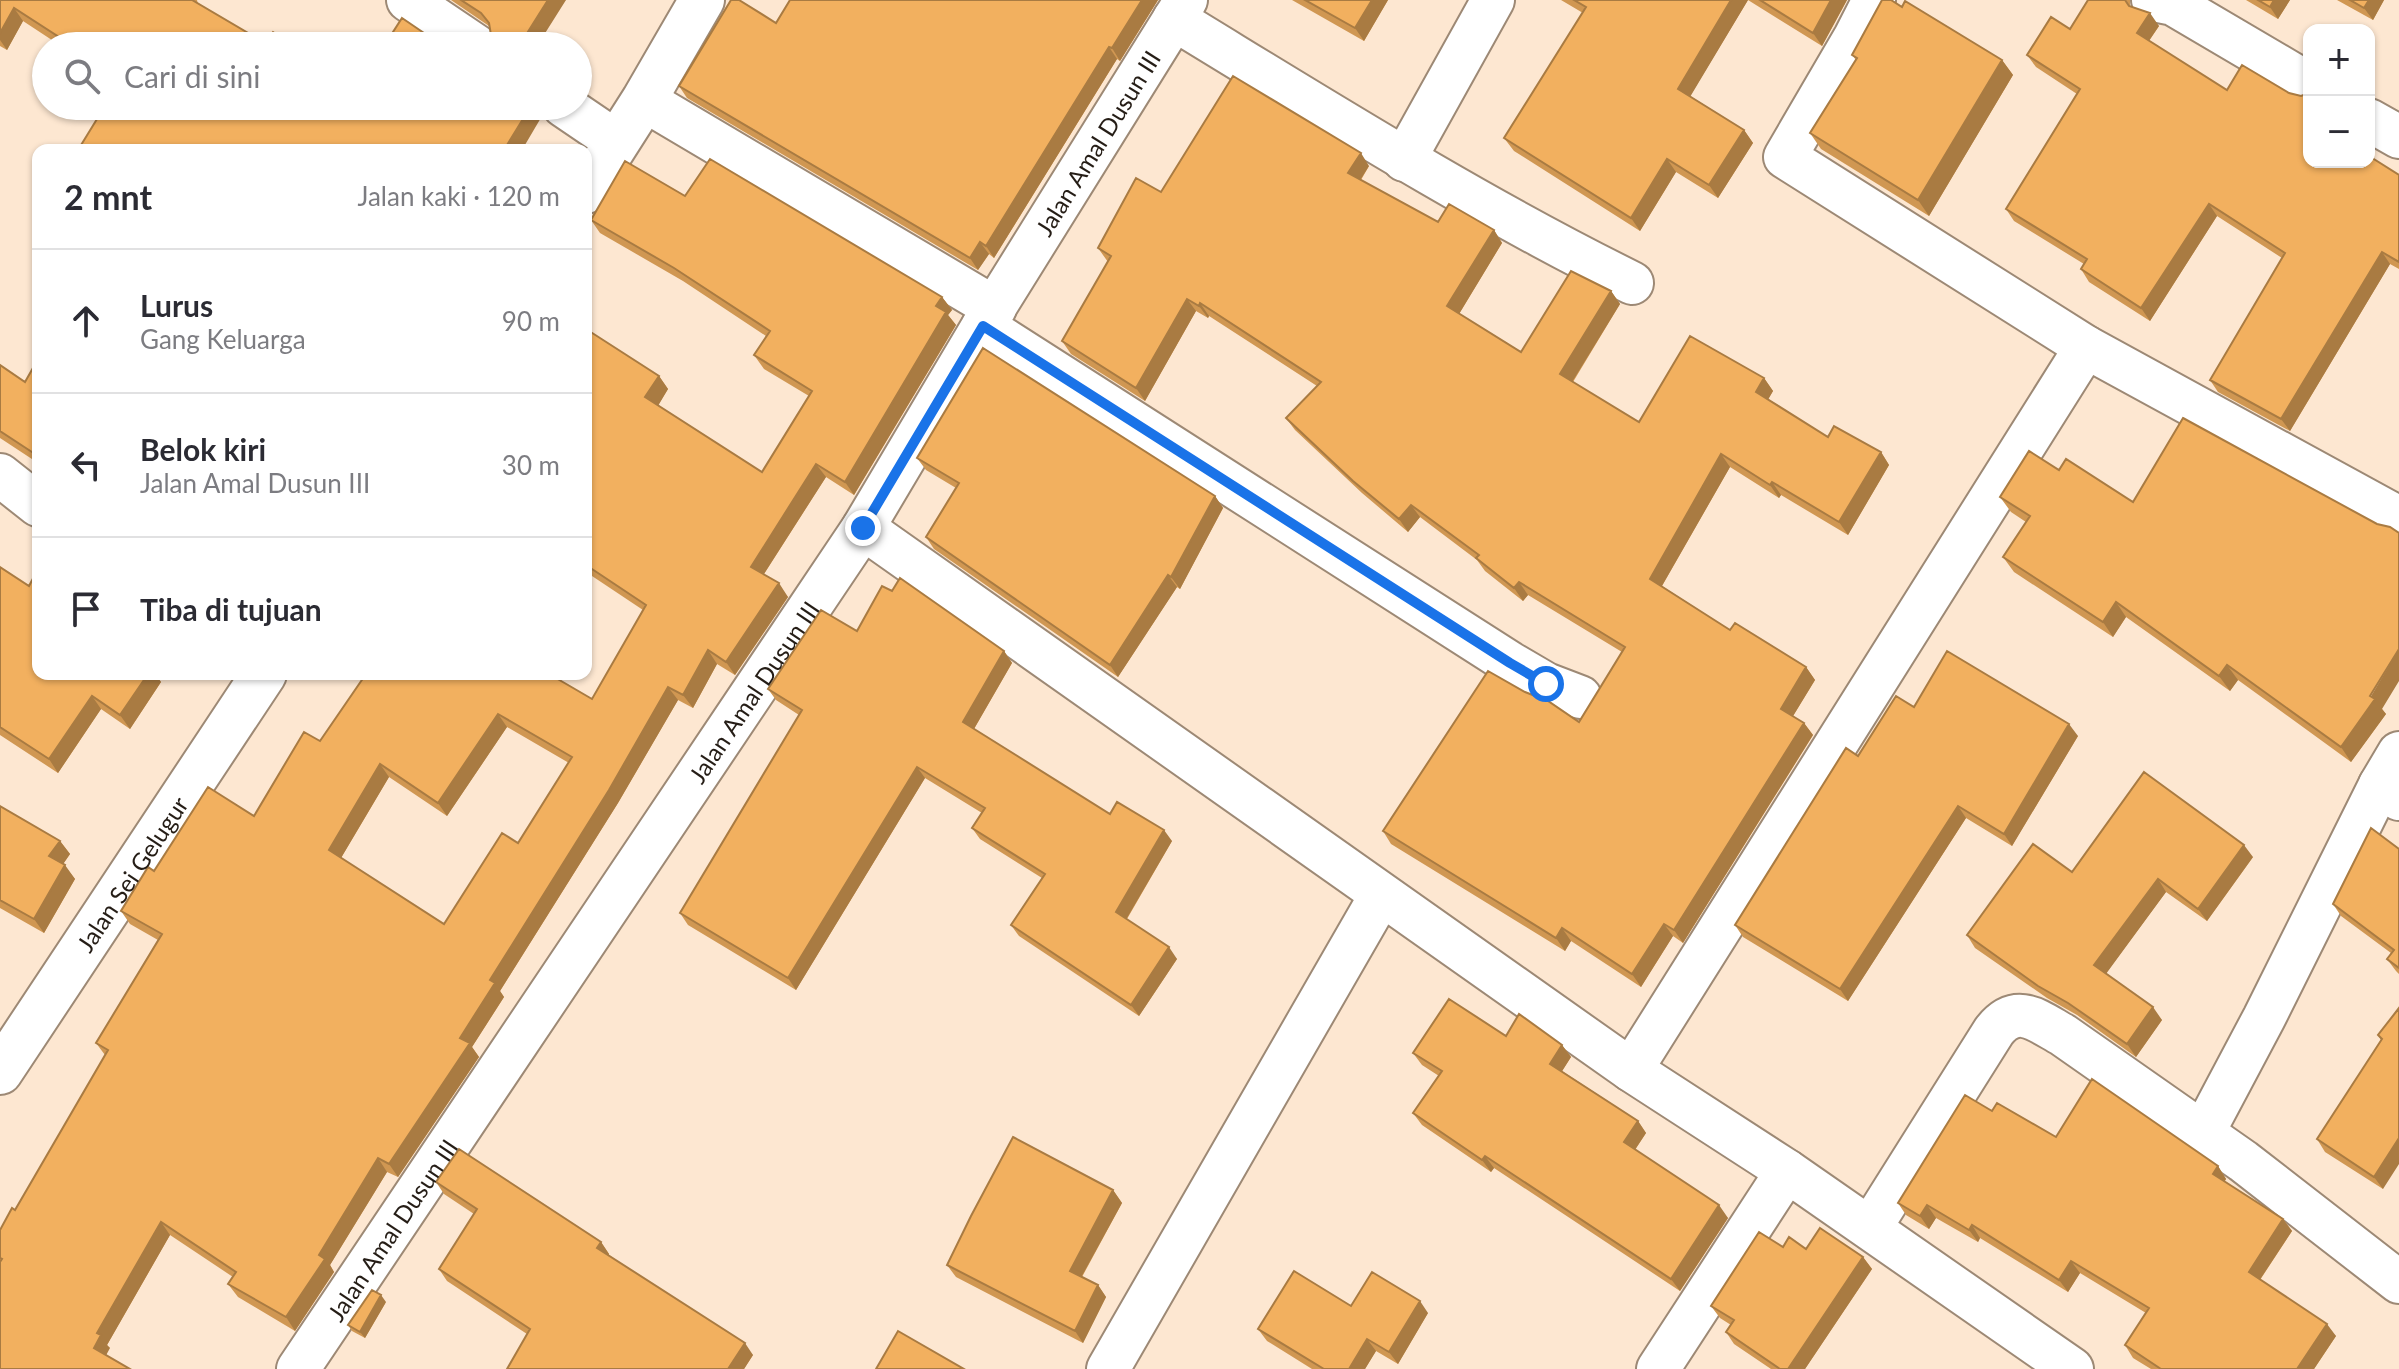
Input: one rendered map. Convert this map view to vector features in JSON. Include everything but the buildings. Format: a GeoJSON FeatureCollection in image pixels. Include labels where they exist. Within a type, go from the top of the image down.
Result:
{"type":"FeatureCollection","features":[{"type":"Feature","properties":{"kind":"main road"},"geometry":{"type":"LineString","coordinates":[[592,182],[702,0]]}},
{"type":"Feature","properties":{"kind":"main road","name":"Jalan Sei Gelugur"},"geometry":{"type":"LineString","coordinates":[[0,1072],[260,680]]}},
{"type":"Feature","properties":{"kind":"street"},"geometry":{"type":"LineString","coordinates":[[408,0],[455,32]]}},
{"type":"Feature","properties":{"kind":"street"},"geometry":{"type":"LineString","coordinates":[[1404,160],[1493,0]]}},
{"type":"Feature","properties":{"kind":"street"},"geometry":{"type":"LineString","coordinates":[[1874,0],[1785,157],[2086,347],[2399,518]]}},
{"type":"Feature","properties":{"kind":"street"},"geometry":{"type":"LineString","coordinates":[[2168,1],[2303,80]]}},
{"type":"Feature","properties":{"kind":"street"},"geometry":{"type":"LineString","coordinates":[[1180,10],[1404,160],[1516,224],[1632,283]]}},
{"type":"Feature","properties":{"kind":"street","name":"Jalan Amal Dusun III"},"geometry":{"type":"LineString","coordinates":[[298,1369],[863,528],[989,317],[1180,10]]}},
{"type":"Feature","properties":{"kind":"street"},"geometry":{"type":"LineString","coordinates":[[644,100],[989,317],[1510,663],[1546,684],[1580,697]]}},
{"type":"Feature","properties":{"kind":"street"},"geometry":{"type":"LineString","coordinates":[[585,120],[617,142]]}},
{"type":"Feature","properties":{"kind":"street"},"geometry":{"type":"LineString","coordinates":[[2375,123],[2399,137]]}},
{"type":"Feature","properties":{"kind":"street"},"geometry":{"type":"LineString","coordinates":[[1631,1070],[2086,347]]}},
{"type":"Feature","properties":{"kind":"street"},"geometry":{"type":"LineString","coordinates":[[0,475],[32,500]]}},
{"type":"Feature","properties":{"kind":"street"},"geometry":{"type":"LineString","coordinates":[[863,528],[1631,1070],[1787,1171],[2072,1369]]}},
{"type":"Feature","properties":{"kind":"street"},"geometry":{"type":"LineString","coordinates":[[2203,1133],[2393,779]]}},
{"type":"Feature","properties":{"kind":"street"},"geometry":{"type":"LineString","coordinates":[[1108,1369],[1381,895]]}},
{"type":"Feature","properties":{"kind":"street"},"geometry":{"type":"LineString","coordinates":[[1870,1228],[1994,1031],[2003,1020],[2022,1015],[2063,1035],[2243,1161],[2399,1282]]}},
{"type":"Feature","properties":{"kind":"street"},"geometry":{"type":"LineString","coordinates":[[1658,1369],[1787,1171]]}},
{"type":"Feature","properties":{"kind":"route"},"geometry":{"type":"LineString","coordinates":[[863,528],[983,326],[1546,684]]}}]}
